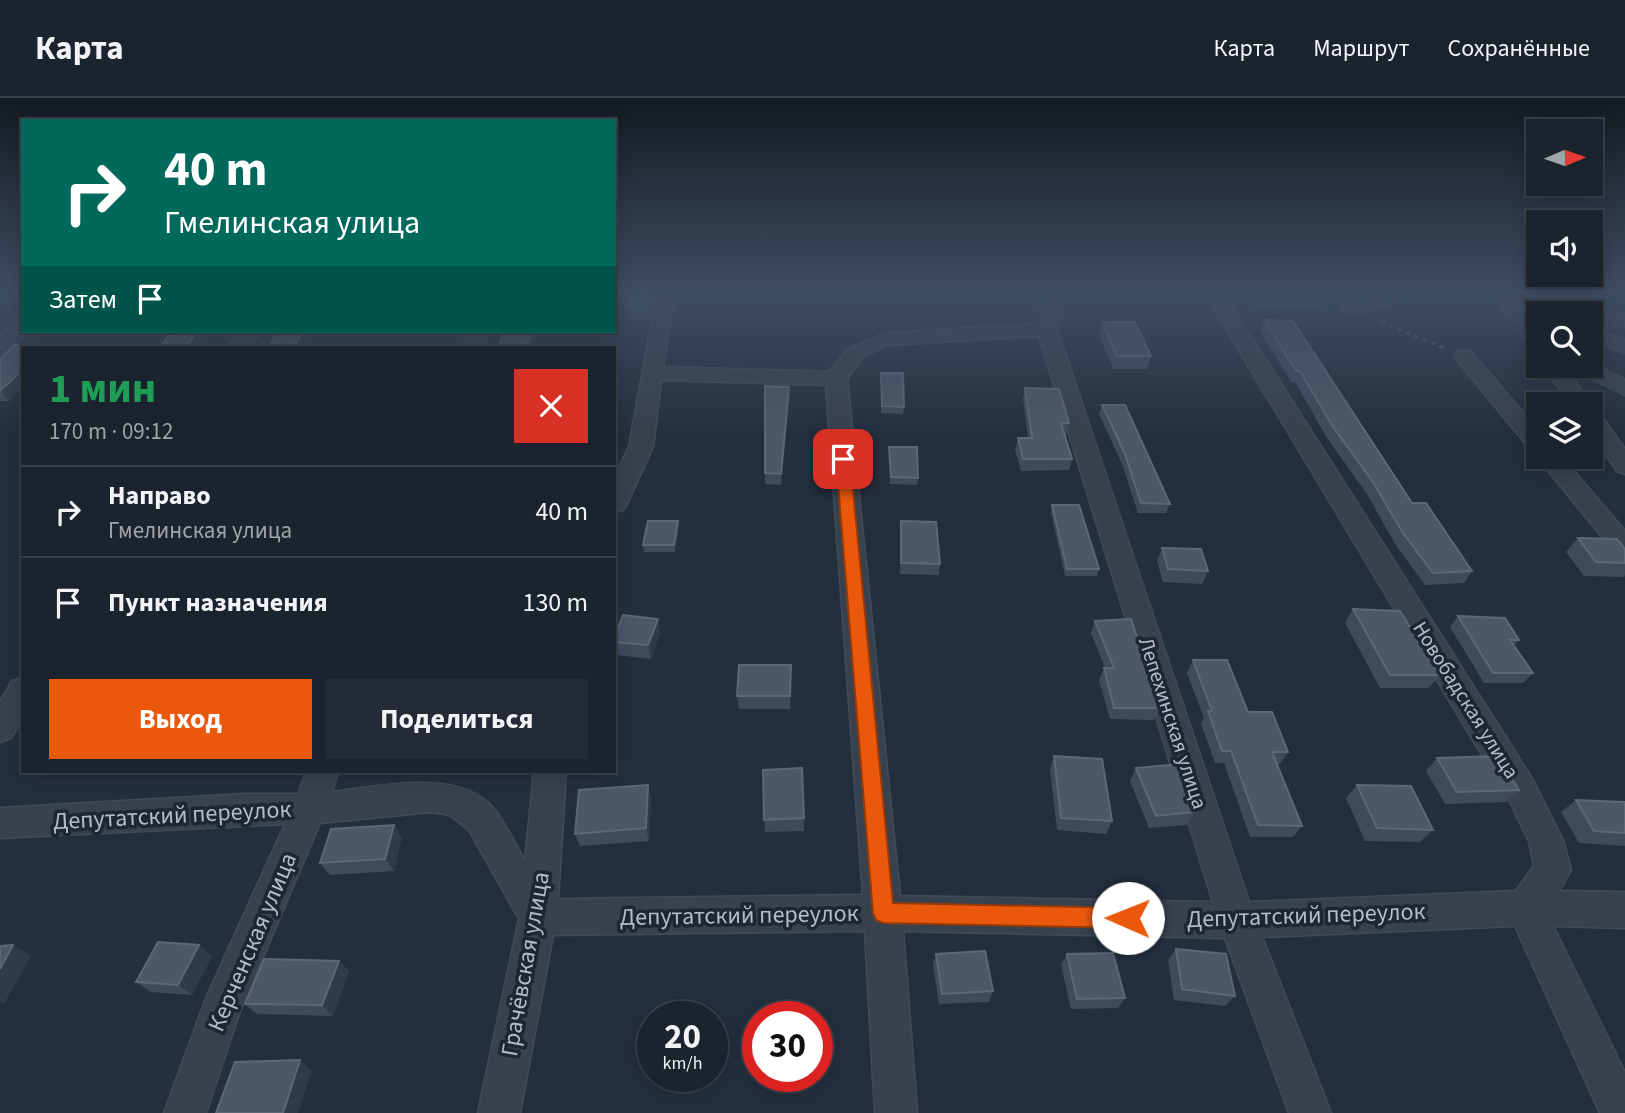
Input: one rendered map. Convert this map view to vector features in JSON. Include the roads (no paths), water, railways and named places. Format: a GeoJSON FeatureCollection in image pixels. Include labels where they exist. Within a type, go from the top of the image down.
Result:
{"type":"FeatureCollection","features":[{"type":"Feature","properties":{"kind":"street"},"geometry":{"type":"LineString","coordinates":[[616,500],[641,447],[657,339]]}},
{"type":"Feature","properties":{"kind":"street"},"geometry":{"type":"LineString","coordinates":[[885,339],[853,353],[836,379],[883,913],[896,1113]]}},
{"type":"Feature","properties":{"kind":"street","name":"Лепехинская улица"},"geometry":{"type":"LineString","coordinates":[[1050,339],[1237,920],[1310,1113]]}},
{"type":"Feature","properties":{"kind":"street","name":"Новобадская улица"},"geometry":{"type":"LineString","coordinates":[[1243,339],[1521,790],[1546,840],[1553,870],[1525,908]]}},
{"type":"Feature","properties":{"kind":"street"},"geometry":{"type":"LineString","coordinates":[[1605,339],[1625,347]]}},
{"type":"Feature","properties":{"kind":"street"},"geometry":{"type":"LineString","coordinates":[[1464,356],[1526,430]]}},
{"type":"Feature","properties":{"kind":"street"},"geometry":{"type":"LineString","coordinates":[[651,373],[836,379]]}},
{"type":"Feature","properties":{"kind":"street"},"geometry":{"type":"LineString","coordinates":[[1603,377],[1625,388]]}},
{"type":"Feature","properties":{"kind":"street"},"geometry":{"type":"LineString","coordinates":[[1603,435],[1625,466]]}},
{"type":"Feature","properties":{"kind":"street"},"geometry":{"type":"LineString","coordinates":[[1559,469],[1625,548]]}},
{"type":"Feature","properties":{"kind":"street"},"geometry":{"type":"LineString","coordinates":[[0,729],[21,693]]}},
{"type":"Feature","properties":{"kind":"street","name":"Керченская улица"},"geometry":{"type":"LineString","coordinates":[[185,1113],[221,1010],[309,809],[322,773]]}},
{"type":"Feature","properties":{"kind":"street","name":"Грачёвская улица"},"geometry":{"type":"LineString","coordinates":[[499,1113],[538,917],[550,773]]}},
{"type":"Feature","properties":{"kind":"street","name":"Депутатский переулок"},"geometry":{"type":"LineString","coordinates":[[0,823],[245,809],[309,809],[432,797],[458,802],[481,819],[538,917],[883,913],[1237,920],[1525,908],[1625,910]]}},
{"type":"Feature","properties":{"kind":"street"},"geometry":{"type":"LineString","coordinates":[[1525,908],[1622,1113]]}}]}
